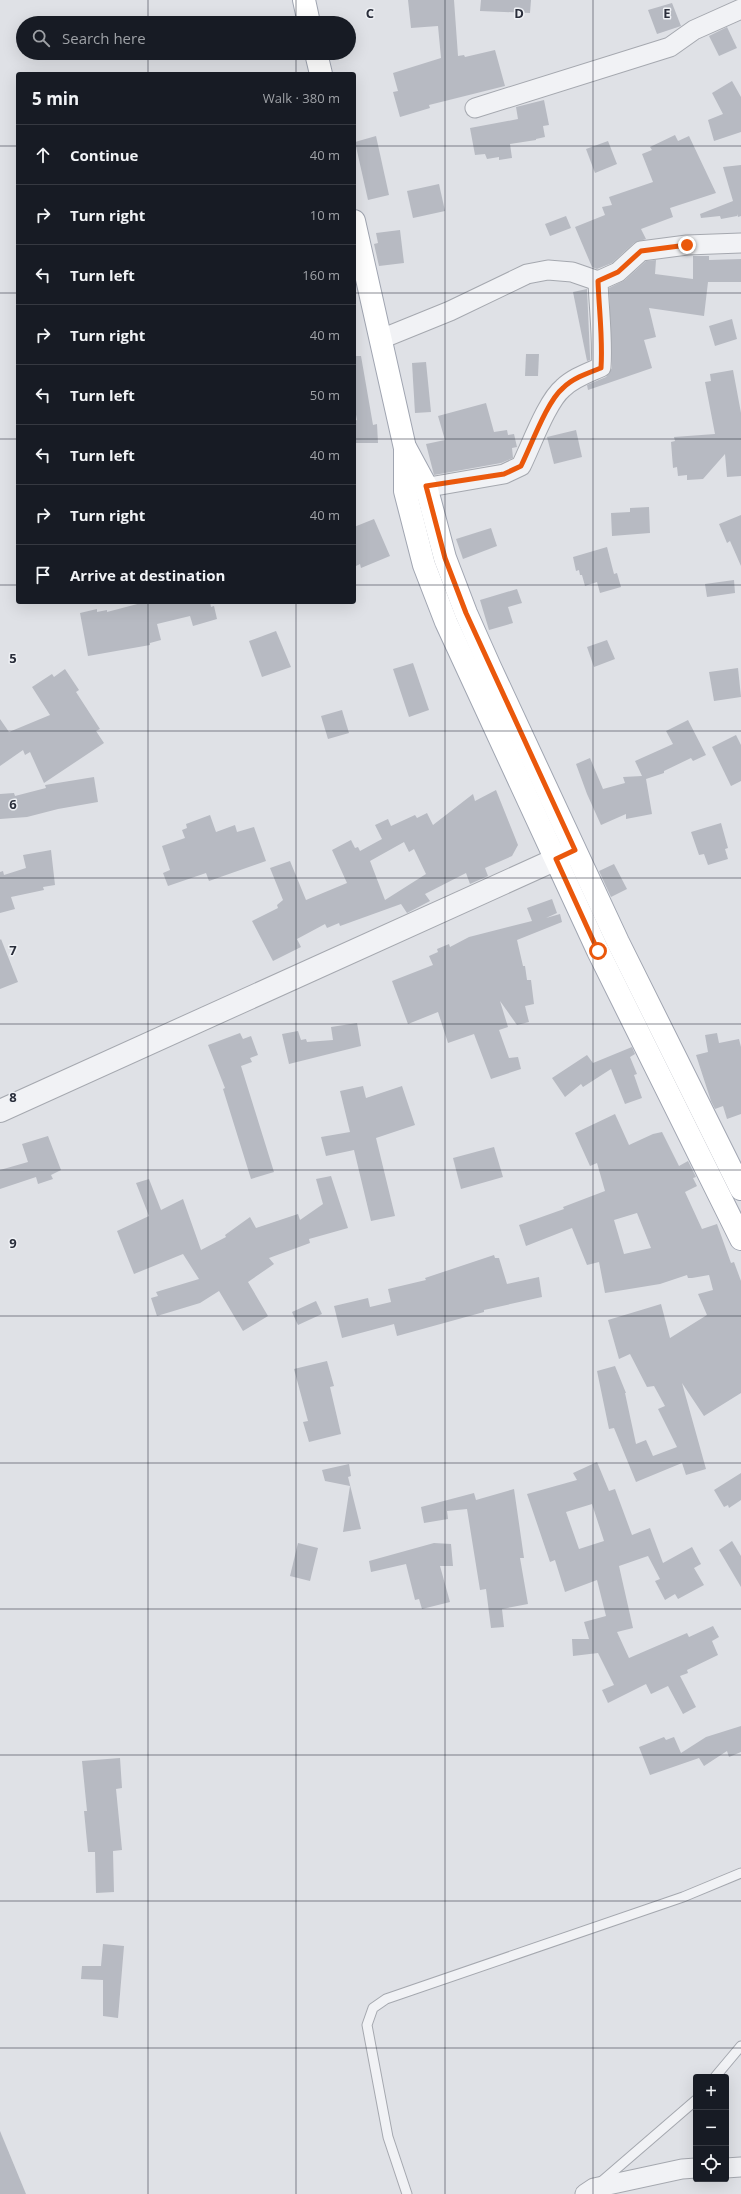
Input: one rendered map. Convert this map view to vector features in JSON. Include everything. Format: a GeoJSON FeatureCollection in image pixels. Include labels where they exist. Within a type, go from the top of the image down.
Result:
{"type":"FeatureCollection","features":[{"type":"Feature","properties":{"kind":"main road"},"geometry":{"type":"LineString","coordinates":[[304,0],[307,16]]}},
{"type":"Feature","properties":{"kind":"main road"},"geometry":{"type":"LineString","coordinates":[[318,60],[321,72]]}},
{"type":"Feature","properties":{"kind":"main road"},"geometry":{"type":"LineString","coordinates":[[356,230],[405,448],[405,491],[424,565],[446,622],[598,951],[741,1239]]}},
{"type":"Feature","properties":{"kind":"main road"},"geometry":{"type":"LineString","coordinates":[[405,448],[426,486],[445,558],[466,613],[618,942],[741,1189]]}},
{"type":"Feature","properties":{"kind":"street"},"geometry":{"type":"LineString","coordinates":[[476,108],[670,47],[694,30],[741,10]]}},
{"type":"Feature","properties":{"kind":"street"},"geometry":{"type":"LineString","coordinates":[[381,339],[450,310],[527,274],[548,270],[572,272],[598,281],[618,272],[641,251],[687,245],[741,243]]}},
{"type":"Feature","properties":{"kind":"street"},"geometry":{"type":"LineString","coordinates":[[405,491],[426,486],[504,474],[521,466],[550,405],[562,388],[577,378],[601,368],[602,346],[599,328],[598,281]]}},
{"type":"Feature","properties":{"kind":"street"},"geometry":{"type":"LineString","coordinates":[[0,1111],[575,850]]}},
{"type":"Feature","properties":{"kind":"street"},"geometry":{"type":"LineString","coordinates":[[729,2168],[741,2167]]}},
{"type":"Feature","properties":{"kind":"street"},"geometry":{"type":"LineString","coordinates":[[589,2191],[682,2169],[693,2168]]}},
{"type":"Feature","properties":{"kind":"lane"},"geometry":{"type":"LineString","coordinates":[[407,2194],[388,2137],[367,2025],[373,2008],[386,2000],[683,1897],[741,1873]]}},
{"type":"Feature","properties":{"kind":"lane"},"geometry":{"type":"LineString","coordinates":[[718,2074],[741,2046]]}},
{"type":"Feature","properties":{"kind":"lane"},"geometry":{"type":"LineString","coordinates":[[589,2191],[693,2103]]}},
{"type":"Feature","properties":{"kind":"building"},"geometry":{"type":"Polygon","coordinates":[[[408,0],[454,0],[458,56],[464,55],[465,57],[495,50],[505,86],[429,105],[430,108],[400,117],[393,92],[398,91],[393,73],[441,58],[438,26],[411,28],[408,0]]]}},
{"type":"Feature","properties":{"kind":"building"},"geometry":{"type":"Polygon","coordinates":[[[481,0],[531,0],[530,13],[480,11],[481,0]]]}},
{"type":"Feature","properties":{"kind":"building"},"geometry":{"type":"Polygon","coordinates":[[[672,3],[681,26],[657,34],[648,10],[672,3]]]}},
{"type":"Feature","properties":{"kind":"building"},"geometry":{"type":"Polygon","coordinates":[[[727,27],[737,48],[719,56],[709,36],[727,27]]]}},
{"type":"Feature","properties":{"kind":"building"},"geometry":{"type":"Polygon","coordinates":[[[732,81],[741,97],[741,132],[714,141],[708,120],[723,114],[712,93],[732,81]]]}},
{"type":"Feature","properties":{"kind":"building"},"geometry":{"type":"Polygon","coordinates":[[[544,100],[549,125],[543,126],[545,137],[510,144],[512,158],[499,160],[499,157],[487,159],[485,154],[475,155],[470,128],[518,119],[516,107],[544,100]]]}},
{"type":"Feature","properties":{"kind":"building"},"geometry":{"type":"Polygon","coordinates":[[[675,135],[678,141],[689,136],[716,193],[670,208],[673,217],[641,229],[646,239],[634,243],[612,263],[597,269],[592,267],[575,227],[605,215],[602,207],[612,205],[609,197],[653,182],[642,154],[652,150],[650,147],[675,135]]]}},
{"type":"Feature","properties":{"kind":"building"},"geometry":{"type":"Polygon","coordinates":[[[376,136],[389,195],[368,200],[356,142],[376,136]]]}},
{"type":"Feature","properties":{"kind":"building"},"geometry":{"type":"Polygon","coordinates":[[[608,141],[617,164],[595,173],[586,149],[608,141]]]}},
{"type":"Feature","properties":{"kind":"building"},"geometry":{"type":"Polygon","coordinates":[[[741,165],[741,216],[738,217],[737,214],[737,216],[721,219],[720,216],[701,218],[700,214],[733,201],[723,167],[741,165]]]}},
{"type":"Feature","properties":{"kind":"building"},"geometry":{"type":"Polygon","coordinates":[[[439,184],[445,211],[413,218],[407,191],[439,184]]]}},
{"type":"Feature","properties":{"kind":"building"},"geometry":{"type":"Polygon","coordinates":[[[566,216],[571,228],[550,236],[545,224],[566,216]]]}},
{"type":"Feature","properties":{"kind":"building"},"geometry":{"type":"Polygon","coordinates":[[[400,230],[404,263],[379,266],[374,244],[378,243],[376,233],[400,230]]]}},
{"type":"Feature","properties":{"kind":"building"},"geometry":{"type":"Polygon","coordinates":[[[693,256],[709,256],[709,260],[741,259],[741,282],[708,282],[704,316],[649,308],[656,337],[644,340],[652,368],[588,390],[587,385],[606,377],[612,368],[609,288],[625,280],[646,261],[656,260],[655,274],[693,279],[693,256]]]}},
{"type":"Feature","properties":{"kind":"building"},"geometry":{"type":"Polygon","coordinates":[[[587,289],[590,360],[587,361],[573,292],[587,289]]]}},
{"type":"Feature","properties":{"kind":"building"},"geometry":{"type":"Polygon","coordinates":[[[732,319],[737,339],[715,346],[709,326],[732,319]]]}},
{"type":"Feature","properties":{"kind":"building"},"geometry":{"type":"Polygon","coordinates":[[[526,354],[539,354],[538,376],[525,376],[526,354]]]}},
{"type":"Feature","properties":{"kind":"building"},"geometry":{"type":"Polygon","coordinates":[[[356,356],[361,356],[373,425],[377,424],[378,443],[356,443],[356,356]]]}},
{"type":"Feature","properties":{"kind":"building"},"geometry":{"type":"Polygon","coordinates":[[[426,362],[431,412],[415,413],[412,363],[426,362]]]}},
{"type":"Feature","properties":{"kind":"building"},"geometry":{"type":"Polygon","coordinates":[[[733,370],[741,413],[741,476],[727,477],[725,454],[703,479],[687,480],[687,475],[678,476],[677,467],[673,468],[671,442],[675,441],[674,437],[715,434],[705,382],[711,381],[710,374],[733,370]]]}},
{"type":"Feature","properties":{"kind":"building"},"geometry":{"type":"Polygon","coordinates":[[[486,403],[494,432],[507,430],[508,435],[514,434],[517,447],[512,448],[513,458],[501,463],[434,475],[426,444],[445,440],[438,416],[486,403]]]}},
{"type":"Feature","properties":{"kind":"building"},"geometry":{"type":"Polygon","coordinates":[[[576,430],[582,457],[554,464],[547,437],[576,430]]]}},
{"type":"Feature","properties":{"kind":"building"},"geometry":{"type":"Polygon","coordinates":[[[649,507],[650,533],[612,536],[611,513],[630,512],[630,508],[649,507]]]}},
{"type":"Feature","properties":{"kind":"building"},"geometry":{"type":"Polygon","coordinates":[[[741,515],[741,566],[730,541],[727,543],[719,524],[741,515]]]}},
{"type":"Feature","properties":{"kind":"building"},"geometry":{"type":"Polygon","coordinates":[[[374,519],[390,556],[361,568],[360,564],[356,566],[356,526],[374,519]]]}},
{"type":"Feature","properties":{"kind":"building"},"geometry":{"type":"Polygon","coordinates":[[[491,528],[497,546],[463,559],[456,539],[491,528]]]}},
{"type":"Feature","properties":{"kind":"building"},"geometry":{"type":"Polygon","coordinates":[[[607,547],[614,574],[617,573],[621,587],[600,593],[597,582],[585,586],[579,570],[576,571],[573,557],[607,547]]]}},
{"type":"Feature","properties":{"kind":"building"},"geometry":{"type":"Polygon","coordinates":[[[734,580],[735,593],[707,597],[705,584],[734,580]]]}},
{"type":"Feature","properties":{"kind":"building"},"geometry":{"type":"Polygon","coordinates":[[[517,589],[522,603],[508,607],[513,623],[489,630],[480,600],[517,589]]]}},
{"type":"Feature","properties":{"kind":"building"},"geometry":{"type":"Polygon","coordinates":[[[137,604],[210,604],[211,607],[214,606],[217,619],[193,626],[190,616],[157,624],[161,640],[150,643],[150,645],[88,656],[80,613],[97,609],[97,612],[107,610],[107,612],[137,604]]]}},
{"type":"Feature","properties":{"kind":"building"},"geometry":{"type":"Polygon","coordinates":[[[276,631],[291,667],[262,677],[249,641],[276,631]]]}},
{"type":"Feature","properties":{"kind":"building"},"geometry":{"type":"Polygon","coordinates":[[[607,640],[615,659],[594,667],[587,647],[607,640]]]}},
{"type":"Feature","properties":{"kind":"building"},"geometry":{"type":"Polygon","coordinates":[[[413,663],[429,710],[409,717],[393,669],[413,663]]]}},
{"type":"Feature","properties":{"kind":"building"},"geometry":{"type":"Polygon","coordinates":[[[738,668],[741,697],[714,701],[709,672],[738,668]]]}},
{"type":"Feature","properties":{"kind":"building"},"geometry":{"type":"Polygon","coordinates":[[[65,669],[79,690],[76,692],[100,729],[96,731],[104,743],[44,783],[30,752],[25,755],[23,750],[0,766],[0,719],[9,732],[50,715],[32,687],[52,674],[54,677],[65,669]]]}},
{"type":"Feature","properties":{"kind":"building"},"geometry":{"type":"Polygon","coordinates":[[[342,710],[349,733],[328,739],[321,716],[342,710]]]}},
{"type":"Feature","properties":{"kind":"building"},"geometry":{"type":"Polygon","coordinates":[[[688,720],[706,755],[693,761],[691,758],[664,771],[664,773],[646,779],[652,814],[626,819],[626,814],[601,825],[576,764],[590,758],[603,789],[625,783],[623,777],[642,776],[635,761],[673,744],[666,731],[688,720]]]}},
{"type":"Feature","properties":{"kind":"building"},"geometry":{"type":"Polygon","coordinates":[[[736,735],[741,745],[741,781],[731,786],[712,747],[736,735]]]}},
{"type":"Feature","properties":{"kind":"building"},"geometry":{"type":"Polygon","coordinates":[[[94,777],[98,802],[58,809],[27,817],[0,819],[0,794],[14,793],[15,796],[46,788],[45,785],[94,777]]]}},
{"type":"Feature","properties":{"kind":"building"},"geometry":{"type":"Polygon","coordinates":[[[496,790],[518,845],[512,856],[485,868],[488,876],[470,884],[466,873],[425,894],[430,901],[407,913],[401,904],[340,926],[339,923],[327,928],[325,924],[297,939],[301,947],[273,961],[252,921],[278,908],[277,905],[283,900],[270,868],[290,861],[306,900],[347,883],[332,850],[351,840],[355,848],[358,847],[360,851],[382,839],[375,825],[388,819],[391,826],[415,815],[417,818],[427,813],[433,825],[473,794],[475,801],[496,790]],[[404,842],[370,861],[385,900],[426,874],[414,849],[409,852],[404,842]]]}},
{"type":"Feature","properties":{"kind":"building"},"geometry":{"type":"Polygon","coordinates":[[[210,815],[216,832],[235,825],[237,832],[254,827],[266,861],[209,881],[206,873],[168,886],[163,873],[170,870],[162,846],[185,838],[182,830],[187,828],[186,824],[210,815]]]}},
{"type":"Feature","properties":{"kind":"building"},"geometry":{"type":"Polygon","coordinates":[[[721,823],[728,848],[725,849],[728,859],[708,865],[704,854],[699,855],[691,832],[721,823]]]}},
{"type":"Feature","properties":{"kind":"building"},"geometry":{"type":"Polygon","coordinates":[[[51,850],[55,885],[43,887],[44,890],[11,897],[15,909],[0,913],[0,872],[3,871],[4,875],[26,868],[23,855],[51,850]]]}},
{"type":"Feature","properties":{"kind":"building"},"geometry":{"type":"Polygon","coordinates":[[[614,864],[627,889],[611,897],[599,871],[614,864]]]}},
{"type":"Feature","properties":{"kind":"building"},"geometry":{"type":"Polygon","coordinates":[[[552,899],[557,913],[546,918],[560,914],[562,922],[517,940],[523,966],[525,966],[527,980],[531,980],[534,1004],[525,1006],[529,1022],[517,1025],[500,1001],[508,1027],[499,1030],[509,1058],[518,1057],[521,1069],[491,1079],[474,1034],[448,1043],[438,1012],[408,1024],[392,981],[433,965],[429,956],[438,952],[437,949],[449,944],[450,947],[469,937],[532,921],[527,908],[552,899]]]}},
{"type":"Feature","properties":{"kind":"building"},"geometry":{"type":"Polygon","coordinates":[[[1,939],[18,982],[0,989],[0,940],[1,939]]]}},
{"type":"Feature","properties":{"kind":"building"},"geometry":{"type":"Polygon","coordinates":[[[357,1023],[361,1046],[289,1064],[282,1034],[298,1031],[301,1040],[306,1039],[307,1042],[333,1040],[331,1027],[357,1023]]]}},
{"type":"Feature","properties":{"kind":"building"},"geometry":{"type":"Polygon","coordinates":[[[240,1033],[243,1039],[251,1036],[258,1055],[250,1058],[252,1062],[241,1066],[274,1172],[251,1179],[223,1089],[225,1088],[208,1045],[240,1033]]]}},
{"type":"Feature","properties":{"kind":"building"},"geometry":{"type":"Polygon","coordinates":[[[717,1033],[719,1043],[739,1039],[741,1047],[741,1114],[727,1119],[723,1106],[715,1109],[711,1101],[696,1055],[708,1052],[705,1035],[717,1033]]]}},
{"type":"Feature","properties":{"kind":"building"},"geometry":{"type":"Polygon","coordinates":[[[632,1047],[635,1054],[630,1057],[637,1074],[634,1075],[642,1098],[625,1104],[611,1069],[583,1087],[581,1084],[565,1097],[552,1078],[587,1055],[593,1063],[632,1047]]]}},
{"type":"Feature","properties":{"kind":"building"},"geometry":{"type":"Polygon","coordinates":[[[363,1086],[366,1098],[402,1086],[415,1125],[376,1138],[395,1216],[371,1221],[354,1150],[326,1156],[321,1137],[350,1132],[340,1091],[363,1086]]]}},
{"type":"Feature","properties":{"kind":"building"},"geometry":{"type":"Polygon","coordinates":[[[615,1114],[629,1145],[653,1134],[662,1132],[679,1166],[688,1161],[696,1177],[693,1178],[697,1186],[685,1192],[702,1229],[717,1224],[731,1263],[734,1262],[741,1281],[741,1393],[704,1416],[682,1383],[706,1469],[686,1475],[682,1463],[636,1482],[614,1428],[609,1429],[597,1371],[615,1366],[626,1393],[636,1444],[646,1440],[653,1456],[677,1447],[658,1409],[665,1406],[654,1386],[647,1387],[630,1354],[619,1359],[608,1320],[661,1304],[670,1338],[707,1315],[698,1294],[713,1290],[709,1275],[688,1278],[687,1275],[660,1284],[605,1293],[599,1262],[587,1265],[572,1228],[526,1246],[519,1225],[564,1209],[563,1207],[605,1191],[597,1163],[590,1166],[575,1133],[615,1114]],[[637,1213],[614,1220],[624,1254],[651,1248],[637,1213]]]}},
{"type":"Feature","properties":{"kind":"building"},"geometry":{"type":"Polygon","coordinates":[[[48,1136],[61,1170],[51,1175],[53,1179],[38,1184],[36,1177],[0,1189],[0,1170],[28,1162],[22,1144],[48,1136]]]}},
{"type":"Feature","properties":{"kind":"building"},"geometry":{"type":"Polygon","coordinates":[[[494,1147],[503,1177],[461,1189],[453,1158],[494,1147]]]}},
{"type":"Feature","properties":{"kind":"building"},"geometry":{"type":"Polygon","coordinates":[[[331,1176],[348,1228],[309,1239],[310,1243],[269,1258],[274,1264],[248,1282],[268,1316],[243,1331],[219,1291],[200,1303],[157,1316],[151,1298],[158,1296],[156,1292],[199,1279],[183,1254],[134,1274],[117,1231],[149,1216],[136,1183],[149,1179],[161,1210],[183,1199],[201,1250],[226,1237],[225,1235],[250,1217],[256,1228],[298,1214],[300,1220],[323,1204],[316,1179],[331,1176]]]}},
{"type":"Feature","properties":{"kind":"building"},"geometry":{"type":"Polygon","coordinates":[[[494,1255],[495,1258],[499,1258],[507,1284],[539,1277],[542,1297],[484,1310],[484,1312],[397,1336],[394,1324],[342,1338],[334,1306],[368,1298],[370,1307],[391,1302],[388,1289],[426,1280],[425,1278],[494,1255]]]}},
{"type":"Feature","properties":{"kind":"building"},"geometry":{"type":"Polygon","coordinates":[[[316,1301],[322,1314],[298,1325],[292,1312],[316,1301]]]}},
{"type":"Feature","properties":{"kind":"building"},"geometry":{"type":"Polygon","coordinates":[[[327,1361],[334,1386],[330,1387],[341,1434],[309,1442],[303,1422],[308,1421],[294,1369],[327,1361]]]}},
{"type":"Feature","properties":{"kind":"building"},"geometry":{"type":"Polygon","coordinates":[[[597,1462],[609,1491],[615,1489],[632,1535],[650,1528],[663,1563],[692,1547],[701,1564],[694,1568],[704,1585],[678,1599],[675,1594],[665,1600],[655,1581],[660,1579],[648,1556],[619,1566],[633,1628],[617,1632],[629,1658],[687,1633],[689,1637],[713,1626],[719,1637],[712,1641],[718,1655],[687,1670],[688,1673],[680,1676],[696,1707],[683,1714],[668,1686],[651,1694],[646,1684],[608,1703],[602,1690],[614,1685],[598,1653],[573,1656],[572,1639],[589,1639],[584,1622],[606,1616],[597,1580],[565,1592],[555,1560],[550,1562],[527,1494],[577,1480],[573,1473],[597,1462]],[[592,1504],[566,1512],[579,1549],[604,1541],[592,1504]]]}},
{"type":"Feature","properties":{"kind":"building"},"geometry":{"type":"Polygon","coordinates":[[[349,1464],[351,1476],[348,1477],[361,1529],[343,1532],[350,1486],[325,1481],[322,1470],[349,1464]]]}},
{"type":"Feature","properties":{"kind":"building"},"geometry":{"type":"Polygon","coordinates":[[[741,1473],[741,1500],[729,1508],[728,1505],[724,1507],[714,1490],[741,1473]]]}},
{"type":"Feature","properties":{"kind":"building"},"geometry":{"type":"Polygon","coordinates":[[[514,1489],[524,1558],[520,1558],[528,1604],[502,1609],[504,1627],[491,1628],[486,1589],[480,1590],[467,1509],[447,1511],[448,1519],[424,1523],[421,1507],[474,1493],[476,1500],[514,1489]]]}},
{"type":"Feature","properties":{"kind":"building"},"geometry":{"type":"Polygon","coordinates":[[[732,1541],[741,1556],[741,1587],[719,1550],[732,1541]]]}},
{"type":"Feature","properties":{"kind":"building"},"geometry":{"type":"Polygon","coordinates":[[[298,1543],[318,1548],[310,1581],[290,1576],[298,1543]]]}},
{"type":"Feature","properties":{"kind":"building"},"geometry":{"type":"Polygon","coordinates":[[[434,1543],[451,1544],[453,1566],[440,1566],[450,1602],[422,1609],[419,1599],[415,1600],[406,1564],[371,1572],[369,1561],[434,1543]]]}},
{"type":"Feature","properties":{"kind":"building"},"geometry":{"type":"Polygon","coordinates":[[[741,1726],[741,1752],[729,1757],[727,1751],[704,1766],[699,1758],[650,1775],[639,1747],[664,1737],[666,1740],[674,1737],[681,1753],[706,1737],[741,1726]]]}},
{"type":"Feature","properties":{"kind":"building"},"geometry":{"type":"Polygon","coordinates":[[[120,1758],[122,1788],[116,1789],[122,1850],[113,1851],[114,1892],[96,1893],[95,1852],[88,1852],[84,1811],[87,1811],[82,1761],[120,1758]]]}},
{"type":"Feature","properties":{"kind":"building"},"geometry":{"type":"Polygon","coordinates":[[[103,1944],[124,1946],[118,2018],[103,2016],[103,1980],[81,1979],[82,1966],[101,1966],[103,1944]]]}},
{"type":"Feature","properties":{"kind":"building"},"geometry":{"type":"Polygon","coordinates":[[[0,2131],[26,2194],[0,2194],[0,2131]]]}},
{"type":"Feature","properties":{"kind":"route"},"geometry":{"type":"LineString","coordinates":[[598,951],[556,859],[575,850],[466,613],[445,558],[426,486],[504,474],[521,466],[550,405],[562,388],[577,378],[601,368],[602,346],[599,328],[598,281],[618,272],[641,251],[687,245]]}}]}
